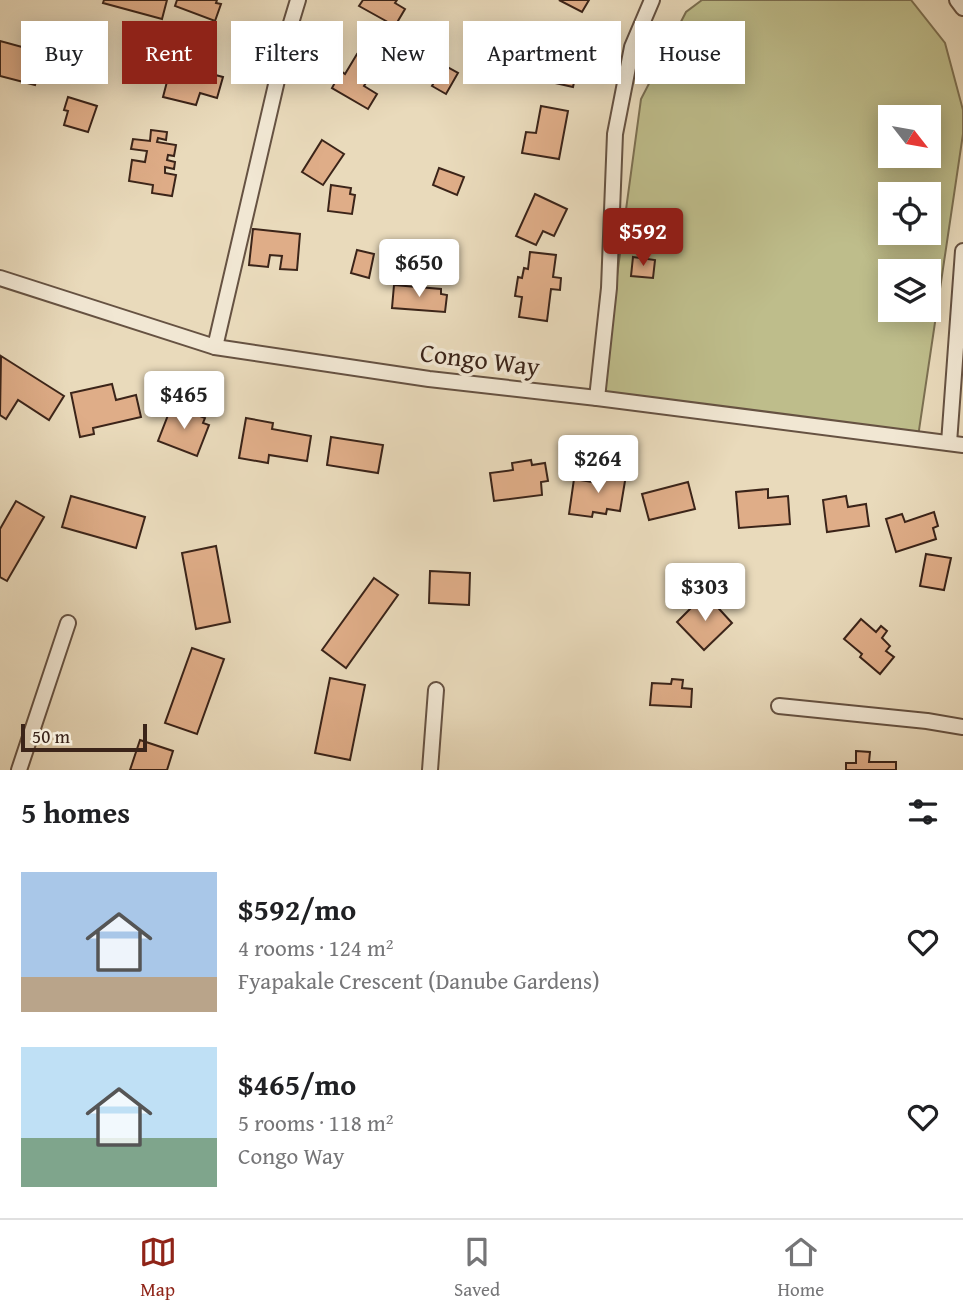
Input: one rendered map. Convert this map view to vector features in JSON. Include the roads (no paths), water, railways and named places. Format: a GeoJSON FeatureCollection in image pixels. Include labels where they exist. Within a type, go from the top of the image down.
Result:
{"type":"FeatureCollection","features":[{"type":"Feature","properties":{"kind":"street"},"geometry":{"type":"LineString","coordinates":[[215,347],[298,0]]}},
{"type":"Feature","properties":{"kind":"street"},"geometry":{"type":"LineString","coordinates":[[597,398],[609,288],[615,134],[632,47],[652,0]]}},
{"type":"Feature","properties":{"kind":"street"},"geometry":{"type":"LineString","coordinates":[[957,0],[963,8]]}},
{"type":"Feature","properties":{"kind":"street"},"geometry":{"type":"LineString","coordinates":[[956,444],[963,251]]}},
{"type":"Feature","properties":{"kind":"street","name":"Congo Way"},"geometry":{"type":"LineString","coordinates":[[0,278],[215,347],[429,379],[956,444]]}},
{"type":"Feature","properties":{"kind":"street"},"geometry":{"type":"LineString","coordinates":[[19,770],[68,623]]}},
{"type":"Feature","properties":{"kind":"street"},"geometry":{"type":"LineString","coordinates":[[430,770],[436,690]]}},
{"type":"Feature","properties":{"kind":"street"},"geometry":{"type":"LineString","coordinates":[[779,706],[963,727]]}}]}
